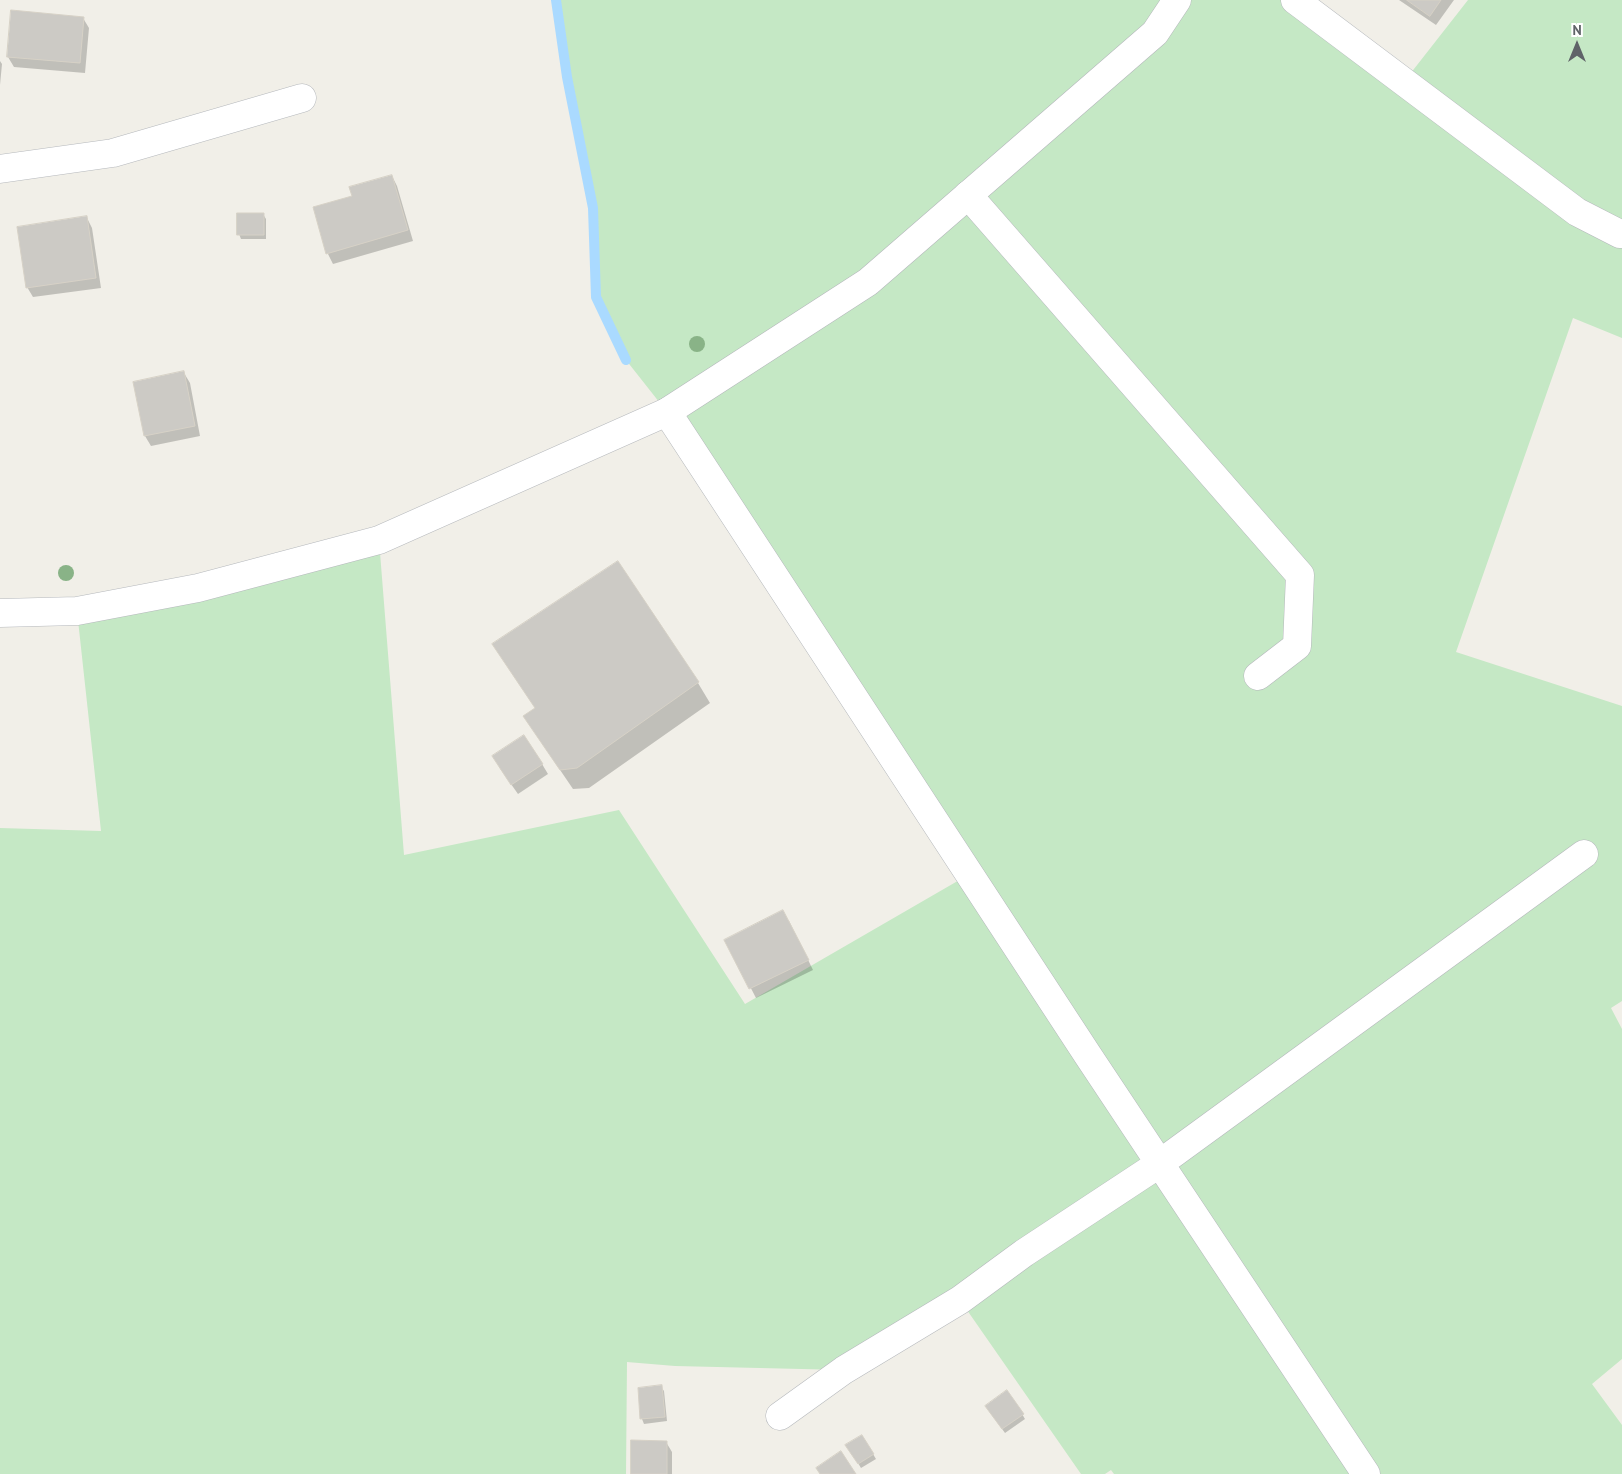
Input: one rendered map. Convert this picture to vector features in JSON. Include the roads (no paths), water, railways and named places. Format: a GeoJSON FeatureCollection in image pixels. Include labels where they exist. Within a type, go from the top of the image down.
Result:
{"type":"FeatureCollection","features":[{"type":"Feature","properties":{"kind":"street"},"geometry":{"type":"LineString","coordinates":[[0,613],[76,611],[198,588],[379,540],[667,412],[868,282],[1155,33],[1177,0]]}},
{"type":"Feature","properties":{"kind":"street"},"geometry":{"type":"LineString","coordinates":[[1295,0],[1577,212],[1620,234]]}},
{"type":"Feature","properties":{"kind":"street"},"geometry":{"type":"LineString","coordinates":[[0,169],[113,153],[302,98]]}},
{"type":"Feature","properties":{"kind":"street"},"geometry":{"type":"LineString","coordinates":[[968,195],[1300,574],[1297,646],[1258,676]]}},
{"type":"Feature","properties":{"kind":"street"},"geometry":{"type":"LineString","coordinates":[[667,412],[1159,1164],[1366,1474]]}},
{"type":"Feature","properties":{"kind":"street"},"geometry":{"type":"LineString","coordinates":[[780,1416],[844,1370],[960,1300],[1024,1253],[1159,1164],[1584,854]]}},
{"type":"Feature","properties":{"kind":"waterway"},"geometry":{"type":"LineString","coordinates":[[556,0],[567,77],[593,208],[596,297],[626,360]]}}]}
